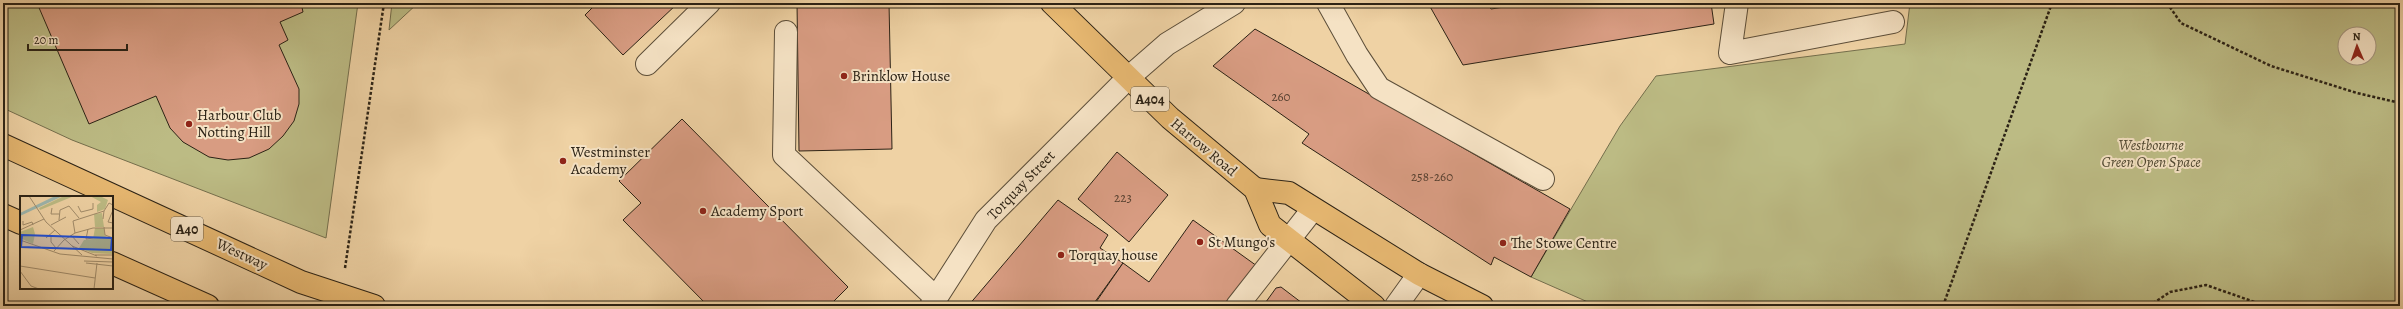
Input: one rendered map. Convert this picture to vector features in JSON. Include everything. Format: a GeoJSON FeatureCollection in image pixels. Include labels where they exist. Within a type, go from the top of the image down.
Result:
{"type":"FeatureCollection","features":[{"type":"Feature","properties":{"kind":"main road","name":"Harrow Road"},"geometry":{"type":"LineString","coordinates":[[1052,3],[1170,118],[1255,189],[1270,225],[1289,238],[1374,306]]}},
{"type":"Feature","properties":{"kind":"main road","name":"Westway"},"geometry":{"type":"LineString","coordinates":[[3,145],[301,282],[374,306]]}},
{"type":"Feature","properties":{"kind":"main road"},"geometry":{"type":"LineString","coordinates":[[1255,189],[1289,192],[1313,209],[1419,274],[1482,306]]}},
{"type":"Feature","properties":{"kind":"main road"},"geometry":{"type":"LineString","coordinates":[[3,215],[20,223]]}},
{"type":"Feature","properties":{"kind":"main road"},"geometry":{"type":"LineString","coordinates":[[113,263],[208,306]]}},
{"type":"Feature","properties":{"kind":"street"},"geometry":{"type":"LineString","coordinates":[[647,64],[709,3]]}},
{"type":"Feature","properties":{"kind":"street","name":"Torquay Street"},"geometry":{"type":"LineString","coordinates":[[934,302],[986,220],[1128,78],[1167,44],[1234,3]]}},
{"type":"Feature","properties":{"kind":"street"},"geometry":{"type":"LineString","coordinates":[[1328,3],[1357,55],[1378,88],[1544,179]]}},
{"type":"Feature","properties":{"kind":"street"},"geometry":{"type":"LineString","coordinates":[[1737,3],[1730,53],[1893,22]]}},
{"type":"Feature","properties":{"kind":"street"},"geometry":{"type":"LineString","coordinates":[[786,32],[784,155],[934,302]]}},
{"type":"Feature","properties":{"kind":"street"},"geometry":{"type":"LineString","coordinates":[[1237,306],[1313,209]]}},
{"type":"Feature","properties":{"kind":"street"},"geometry":{"type":"LineString","coordinates":[[1396,306],[1419,274]]}},
{"type":"Feature","properties":{"kind":"path"},"geometry":{"type":"LineString","coordinates":[[348,248],[384,3]]}},
{"type":"Feature","properties":{"kind":"path"},"geometry":{"type":"LineString","coordinates":[[1943,306],[2052,3]]}},
{"type":"Feature","properties":{"kind":"path"},"geometry":{"type":"LineString","coordinates":[[2167,3],[2181,23],[2271,66],[2357,93],[2400,103]]}},
{"type":"Feature","properties":{"kind":"path"},"geometry":{"type":"LineString","coordinates":[[2149,306],[2170,292],[2206,286],[2266,306]]}},
{"type":"Feature","properties":{"kind":"green space","name":"Harbour Club Notting Hill"},"geometry":{"type":"Polygon","coordinates":[[[3,3],[358,3],[326,238],[72,140],[3,108],[3,3]]]}},
{"type":"Feature","properties":{"kind":"green space"},"geometry":{"type":"Polygon","coordinates":[[[392,3],[418,3],[389,30],[392,3]]]}},
{"type":"Feature","properties":{"kind":"green space","name":"Westbourne Green Open Space"},"geometry":{"type":"Polygon","coordinates":[[[1910,3],[2400,3],[2400,306],[1597,306],[1531,277],[1620,126],[1656,76],[1905,44],[1910,3]]]}},
{"type":"Feature","properties":{"kind":"building"},"geometry":{"type":"Polygon","coordinates":[[[37,3],[301,3],[303,12],[280,22],[288,40],[279,45],[299,89],[299,104],[294,121],[283,136],[269,149],[249,158],[228,160],[209,157],[183,142],[170,128],[156,96],[89,124],[37,3]]]}},
{"type":"Feature","properties":{"kind":"building"},"geometry":{"type":"Polygon","coordinates":[[[597,3],[678,3],[623,55],[585,15],[597,3]]]}},
{"type":"Feature","properties":{"kind":"building","name":"Brinklow House"},"geometry":{"type":"Polygon","coordinates":[[[797,3],[889,3],[892,149],[799,151],[797,3]]]}},
{"type":"Feature","properties":{"kind":"building"},"geometry":{"type":"Polygon","coordinates":[[[1428,3],[1487,3],[1491,9],[1530,3],[1711,3],[1714,24],[1463,65],[1428,3]]]}},
{"type":"Feature","properties":{"kind":"building"},"geometry":{"type":"Polygon","coordinates":[[[1255,29],[1570,209],[1531,277],[1494,257],[1491,265],[1302,143],[1309,134],[1213,66],[1255,29]]]}},
{"type":"Feature","properties":{"kind":"building","name":"Academy Sport"},"geometry":{"type":"Polygon","coordinates":[[[682,119],[848,287],[829,306],[708,306],[623,220],[641,203],[619,181],[682,119]]]}},
{"type":"Feature","properties":{"kind":"building"},"geometry":{"type":"Polygon","coordinates":[[[1117,152],[1168,195],[1129,242],[1078,199],[1117,152]]]}},
{"type":"Feature","properties":{"kind":"building","name":"Torquay house"},"geometry":{"type":"Polygon","coordinates":[[[1058,200],[1108,235],[1100,248],[1123,263],[1092,306],[968,306],[1058,200]]]}},
{"type":"Feature","properties":{"kind":"building","name":"St Mungo's"},"geometry":{"type":"Polygon","coordinates":[[[1193,220],[1257,266],[1228,306],[1101,306],[1096,302],[1123,263],[1149,282],[1193,220]]]}},
{"type":"Feature","properties":{"kind":"building"},"geometry":{"type":"Polygon","coordinates":[[[1281,287],[1306,306],[1263,306],[1276,288],[1281,287]]]}},
{"type":"Feature","properties":{"kind":"place","name":"Brinklow House"},"geometry":{"type":"Point","coordinates":[844,76]}},
{"type":"Feature","properties":{"kind":"place","name":"Harbour Club Notting Hill"},"geometry":{"type":"Point","coordinates":[189,124]}},
{"type":"Feature","properties":{"kind":"place","name":"Westminster Academy"},"geometry":{"type":"Point","coordinates":[563,161]}},
{"type":"Feature","properties":{"kind":"place","name":"Academy Sport"},"geometry":{"type":"Point","coordinates":[703,211]}},
{"type":"Feature","properties":{"kind":"place","name":"St Mungo's"},"geometry":{"type":"Point","coordinates":[1200,242]}},
{"type":"Feature","properties":{"kind":"place","name":"The Stowe Centre"},"geometry":{"type":"Point","coordinates":[1503,243]}},
{"type":"Feature","properties":{"kind":"place","name":"Torquay house"},"geometry":{"type":"Point","coordinates":[1061,255]}}]}
